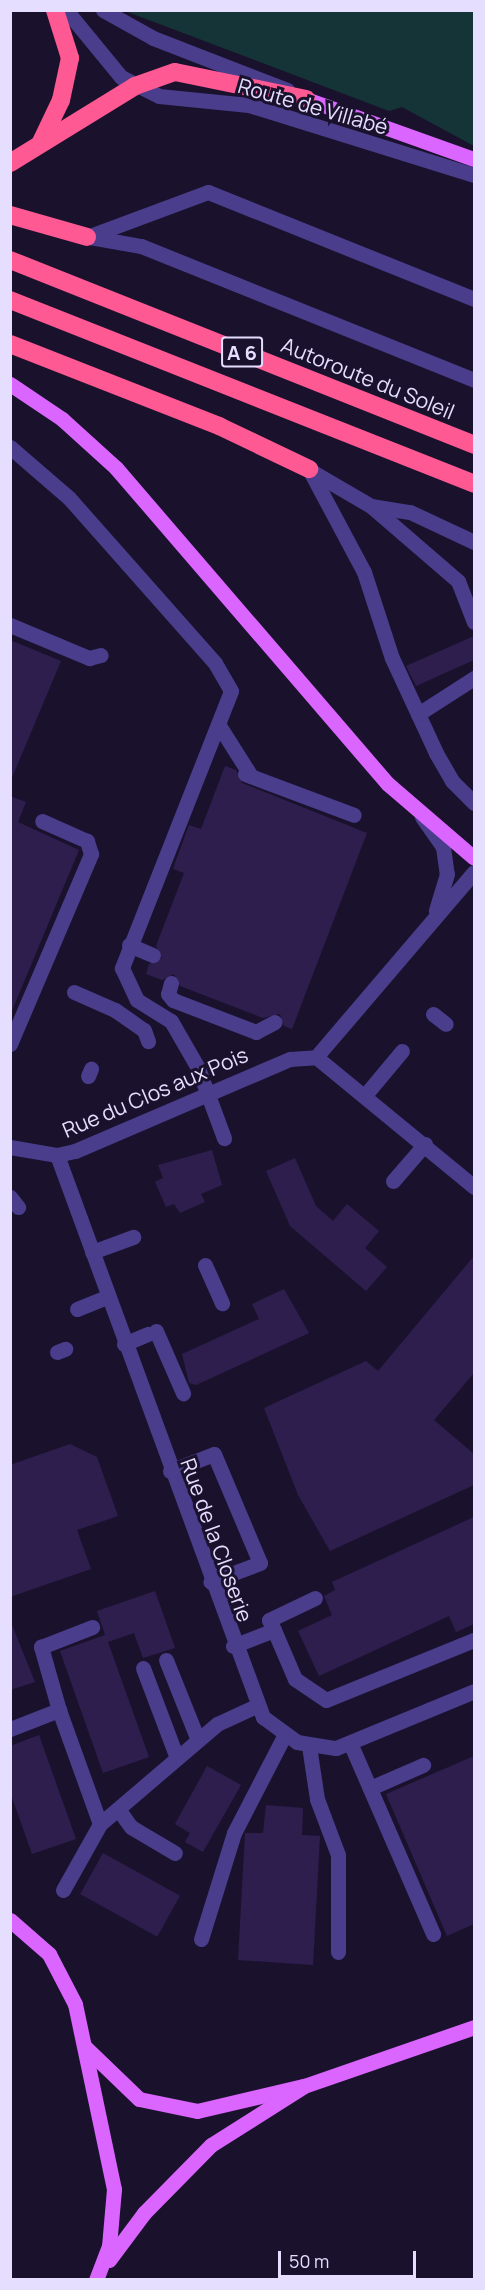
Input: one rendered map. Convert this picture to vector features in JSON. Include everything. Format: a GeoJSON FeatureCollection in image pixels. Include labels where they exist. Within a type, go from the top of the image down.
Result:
{"type":"FeatureCollection","features":[{"type":"Feature","properties":{"kind":"highway"},"geometry":{"type":"LineString","coordinates":[[39,146],[61,100],[70,58],[55,10]]}},
{"type":"Feature","properties":{"kind":"highway"},"geometry":{"type":"LineString","coordinates":[[10,163],[135,86],[156,76],[192,72],[306,99]]}},
{"type":"Feature","properties":{"kind":"highway"},"geometry":{"type":"LineString","coordinates":[[10,215],[87,237]]}},
{"type":"Feature","properties":{"kind":"highway","name":"Autoroute du Soleil"},"geometry":{"type":"LineString","coordinates":[[10,260],[474,445]]}},
{"type":"Feature","properties":{"kind":"highway","name":"A 6"},"geometry":{"type":"LineString","coordinates":[[10,300],[474,484]]}},
{"type":"Feature","properties":{"kind":"highway"},"geometry":{"type":"LineString","coordinates":[[10,344],[219,426],[309,470]]}},
{"type":"Feature","properties":{"kind":"main road","name":"Route de Villabé"},"geometry":{"type":"LineString","coordinates":[[306,99],[474,159]]}},
{"type":"Feature","properties":{"kind":"main road"},"geometry":{"type":"LineString","coordinates":[[10,384],[62,419],[116,468],[422,817],[474,858]]}},
{"type":"Feature","properties":{"kind":"main road"},"geometry":{"type":"LineString","coordinates":[[10,1920],[59,1967],[85,2047],[114,2189],[114,2221],[99,2275]]}},
{"type":"Feature","properties":{"kind":"main road"},"geometry":{"type":"LineString","coordinates":[[85,2047],[140,2099],[176,2110],[220,2108],[304,2086],[474,2026]]}},
{"type":"Feature","properties":{"kind":"main road"},"geometry":{"type":"LineString","coordinates":[[99,2275],[185,2168],[238,2125],[304,2086]]}},
{"type":"Feature","properties":{"kind":"street","name":"Route de Villabé"},"geometry":{"type":"LineString","coordinates":[[66,10],[111,68],[135,86],[176,100],[249,105],[474,175]]}},
{"type":"Feature","properties":{"kind":"street","name":"Route de Villabé"},"geometry":{"type":"LineString","coordinates":[[103,10],[153,38],[306,99]]}},
{"type":"Feature","properties":{"kind":"street"},"geometry":{"type":"LineString","coordinates":[[87,237],[208,192],[474,299]]}},
{"type":"Feature","properties":{"kind":"street"},"geometry":{"type":"LineString","coordinates":[[87,237],[141,246],[474,380]]}},
{"type":"Feature","properties":{"kind":"street"},"geometry":{"type":"LineString","coordinates":[[15,456],[53,491],[97,538],[231,691],[220,727],[129,945],[122,968],[130,991],[171,1022],[209,1094],[224,1138]]}},
{"type":"Feature","properties":{"kind":"street"},"geometry":{"type":"LineString","coordinates":[[309,470],[371,506],[458,582],[474,622]]}},
{"type":"Feature","properties":{"kind":"street"},"geometry":{"type":"LineString","coordinates":[[309,470],[364,572],[418,714],[452,781],[474,803]]}},
{"type":"Feature","properties":{"kind":"street"},"geometry":{"type":"LineString","coordinates":[[371,506],[410,512],[474,542]]}},
{"type":"Feature","properties":{"kind":"street"},"geometry":{"type":"LineString","coordinates":[[10,625],[56,640],[93,659],[101,655]]}},
{"type":"Feature","properties":{"kind":"street"},"geometry":{"type":"LineString","coordinates":[[418,714],[474,678]]}},
{"type":"Feature","properties":{"kind":"street"},"geometry":{"type":"LineString","coordinates":[[220,727],[248,775],[354,815]]}},
{"type":"Feature","properties":{"kind":"street"},"geometry":{"type":"LineString","coordinates":[[422,817],[443,848],[447,874],[428,927]]}},
{"type":"Feature","properties":{"kind":"street"},"geometry":{"type":"LineString","coordinates":[[10,1044],[91,854],[87,841],[42,821]]}},
{"type":"Feature","properties":{"kind":"street"},"geometry":{"type":"LineString","coordinates":[[474,872],[316,1057],[366,1094],[474,1187]]}},
{"type":"Feature","properties":{"kind":"street"},"geometry":{"type":"LineString","coordinates":[[129,945],[153,955]]}},
{"type":"Feature","properties":{"kind":"street"},"geometry":{"type":"LineString","coordinates":[[171,983],[168,994],[173,1000],[246,1028],[263,1032],[275,1022]]}},
{"type":"Feature","properties":{"kind":"street"},"geometry":{"type":"LineString","coordinates":[[114,1013],[130,991]]}},
{"type":"Feature","properties":{"kind":"street"},"geometry":{"type":"LineString","coordinates":[[74,992],[144,1030],[148,1041]]}},
{"type":"Feature","properties":{"kind":"street"},"geometry":{"type":"LineString","coordinates":[[433,1014],[446,1024]]}},
{"type":"Feature","properties":{"kind":"street"},"geometry":{"type":"LineString","coordinates":[[366,1094],[402,1051]]}},
{"type":"Feature","properties":{"kind":"street","name":"Rue du Clos aux Pois"},"geometry":{"type":"LineString","coordinates":[[10,1147],[57,1155],[290,1059],[316,1057]]}},
{"type":"Feature","properties":{"kind":"street"},"geometry":{"type":"LineString","coordinates":[[393,1182],[424,1144]]}},
{"type":"Feature","properties":{"kind":"street","name":"Rue de la Closerie"},"geometry":{"type":"LineString","coordinates":[[57,1155],[256,1706],[284,1736],[309,1746],[351,1745],[474,1691]]}},
{"type":"Feature","properties":{"kind":"street"},"geometry":{"type":"LineString","coordinates":[[92,1252],[132,1237]]}},
{"type":"Feature","properties":{"kind":"street"},"geometry":{"type":"LineString","coordinates":[[205,1265],[222,1303]]}},
{"type":"Feature","properties":{"kind":"street"},"geometry":{"type":"LineString","coordinates":[[77,1309],[107,1297]]}},
{"type":"Feature","properties":{"kind":"street"},"geometry":{"type":"LineString","coordinates":[[124,1344],[152,1333],[183,1394]]}},
{"type":"Feature","properties":{"kind":"street"},"geometry":{"type":"LineString","coordinates":[[170,1471],[214,1454],[260,1563],[210,1582]]}},
{"type":"Feature","properties":{"kind":"street"},"geometry":{"type":"LineString","coordinates":[[315,1598],[269,1620],[295,1679],[326,1700],[474,1640]]}},
{"type":"Feature","properties":{"kind":"street"},"geometry":{"type":"LineString","coordinates":[[92,1627],[41,1647],[59,1710],[100,1824]]}},
{"type":"Feature","properties":{"kind":"street"},"geometry":{"type":"LineString","coordinates":[[233,1646],[274,1630]]}},
{"type":"Feature","properties":{"kind":"street"},"geometry":{"type":"LineString","coordinates":[[166,1660],[198,1740]]}},
{"type":"Feature","properties":{"kind":"street"},"geometry":{"type":"LineString","coordinates":[[143,1668],[177,1758]]}},
{"type":"Feature","properties":{"kind":"street"},"geometry":{"type":"LineString","coordinates":[[63,1890],[100,1824],[217,1724],[256,1706]]}},
{"type":"Feature","properties":{"kind":"street"},"geometry":{"type":"LineString","coordinates":[[10,1729],[59,1710]]}},
{"type":"Feature","properties":{"kind":"street"},"geometry":{"type":"LineString","coordinates":[[201,1939],[234,1833],[284,1736]]}},
{"type":"Feature","properties":{"kind":"street"},"geometry":{"type":"LineString","coordinates":[[351,1745],[433,1934]]}},
{"type":"Feature","properties":{"kind":"street"},"geometry":{"type":"LineString","coordinates":[[309,1746],[317,1799],[338,1855],[338,1952]]}},
{"type":"Feature","properties":{"kind":"street"},"geometry":{"type":"LineString","coordinates":[[370,1788],[423,1765]]}},
{"type":"Feature","properties":{"kind":"street"},"geometry":{"type":"LineString","coordinates":[[118,1809],[131,1827],[175,1853]]}},
{"type":"Feature","properties":{"kind":"green space"},"geometry":{"type":"Polygon","coordinates":[[[125,11],[474,11],[474,146],[402,107],[389,111],[125,11]]]}},
{"type":"Feature","properties":{"kind":"building"},"geometry":{"type":"Polygon","coordinates":[[[474,636],[474,660],[416,686],[406,666],[474,636]]]}},
{"type":"Feature","properties":{"kind":"building"},"geometry":{"type":"Polygon","coordinates":[[[10,640],[61,661],[11,780],[10,780],[10,640]]]}},
{"type":"Feature","properties":{"kind":"building"},"geometry":{"type":"Polygon","coordinates":[[[225,766],[236,770],[242,783],[367,833],[292,1029],[284,1026],[280,1014],[263,1018],[180,986],[174,974],[162,980],[146,974],[149,964],[162,958],[156,946],[184,873],[173,869],[189,825],[201,829],[225,766]]]}},
{"type":"Feature","properties":{"kind":"building"},"geometry":{"type":"Polygon","coordinates":[[[10,796],[26,802],[18,822],[79,850],[11,1013],[10,796]]]}},
{"type":"Feature","properties":{"kind":"building"},"geometry":{"type":"Polygon","coordinates":[[[212,1150],[222,1185],[201,1194],[205,1202],[180,1213],[174,1204],[166,1207],[155,1182],[163,1178],[158,1165],[212,1150]]]}},
{"type":"Feature","properties":{"kind":"building"},"geometry":{"type":"Polygon","coordinates":[[[295,1158],[316,1206],[333,1221],[347,1204],[379,1231],[365,1248],[387,1267],[366,1291],[290,1226],[266,1171],[295,1158]]]}},
{"type":"Feature","properties":{"kind":"building"},"geometry":{"type":"Polygon","coordinates":[[[474,1256],[474,1373],[434,1420],[474,1454],[474,1485],[330,1551],[298,1495],[264,1408],[366,1361],[378,1371],[474,1256]]]}},
{"type":"Feature","properties":{"kind":"building"},"geometry":{"type":"Polygon","coordinates":[[[284,1289],[309,1333],[196,1385],[189,1383],[182,1354],[259,1319],[252,1304],[284,1289]]]}},
{"type":"Feature","properties":{"kind":"building"},"geometry":{"type":"Polygon","coordinates":[[[70,1444],[97,1457],[118,1516],[77,1530],[91,1569],[10,1597],[10,1465],[70,1444]]]}},
{"type":"Feature","properties":{"kind":"building"},"geometry":{"type":"Polygon","coordinates":[[[474,1517],[474,1624],[456,1632],[449,1616],[319,1676],[298,1631],[332,1615],[324,1596],[335,1590],[332,1582],[474,1517]]]}},
{"type":"Feature","properties":{"kind":"building"},"geometry":{"type":"Polygon","coordinates":[[[155,1591],[175,1648],[143,1658],[134,1633],[108,1642],[149,1757],[103,1773],[60,1651],[105,1635],[97,1611],[155,1591]]]}},
{"type":"Feature","properties":{"kind":"building"},"geometry":{"type":"Polygon","coordinates":[[[10,1620],[35,1682],[10,1690],[10,1620]]]}},
{"type":"Feature","properties":{"kind":"building"},"geometry":{"type":"Polygon","coordinates":[[[39,1735],[76,1839],[32,1854],[10,1792],[10,1746],[39,1735]]]}},
{"type":"Feature","properties":{"kind":"building"},"geometry":{"type":"Polygon","coordinates":[[[474,1756],[474,1924],[447,1936],[386,1794],[474,1756]]]}},
{"type":"Feature","properties":{"kind":"building"},"geometry":{"type":"Polygon","coordinates":[[[207,1766],[241,1785],[203,1852],[185,1842],[190,1833],[175,1824],[207,1766]]]}},
{"type":"Feature","properties":{"kind":"building"},"geometry":{"type":"Polygon","coordinates":[[[266,1805],[303,1808],[302,1835],[320,1836],[313,1965],[238,1960],[245,1833],[263,1833],[266,1805]]]}},
{"type":"Feature","properties":{"kind":"building"},"geometry":{"type":"Polygon","coordinates":[[[103,1853],[180,1896],[157,1937],[80,1894],[103,1853]]]}}]}
